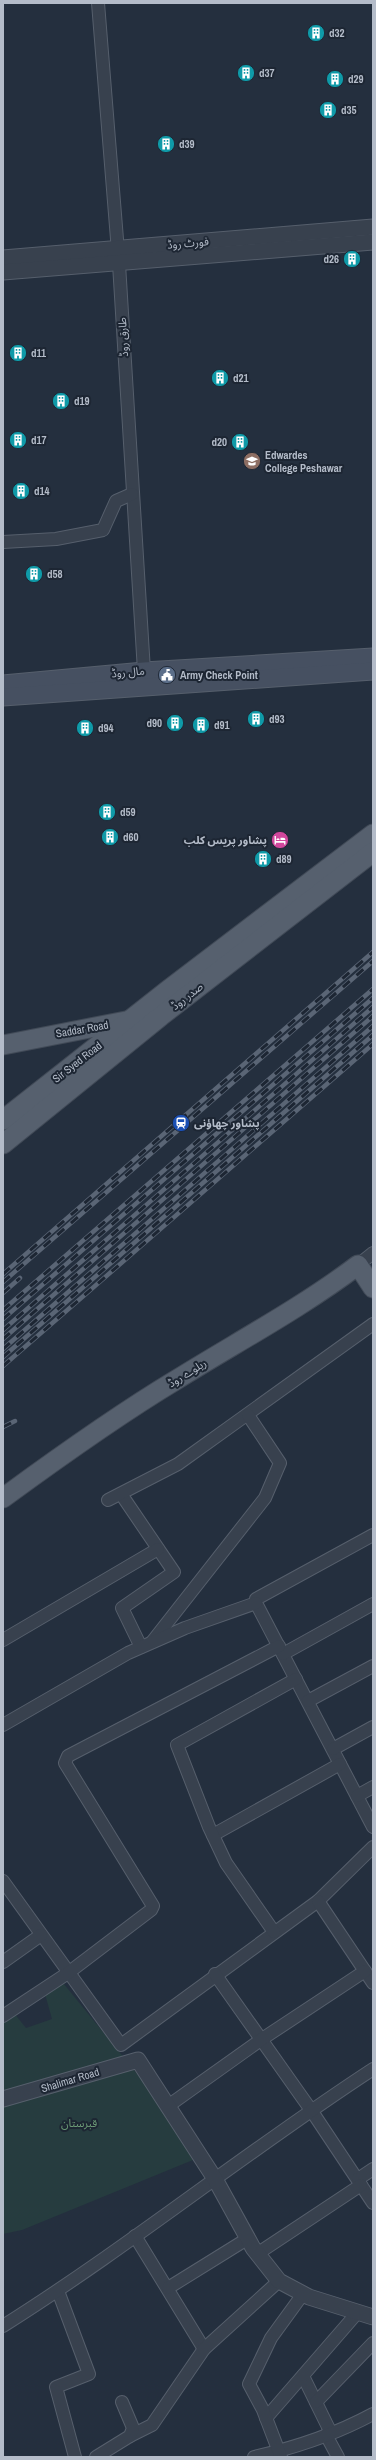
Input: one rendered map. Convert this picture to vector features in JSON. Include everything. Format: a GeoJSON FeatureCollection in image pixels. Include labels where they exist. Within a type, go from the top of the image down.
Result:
{"type":"FeatureCollection","features":[{"type":"Feature","properties":{"kind":"main road","name":"مال روڈ"},"geometry":{"type":"LineString","coordinates":[[3,698],[145,678],[373,657]]}},
{"type":"Feature","properties":{"kind":"main road","name":"مال روڈ"},"geometry":{"type":"LineString","coordinates":[[3,684],[373,671]]}},
{"type":"Feature","properties":{"kind":"main road","name":"صدر روڈ"},"geometry":{"type":"LineString","coordinates":[[3,1144],[156,1010],[373,834]]}},
{"type":"Feature","properties":{"kind":"main road","name":"صدر روڈ"},"geometry":{"type":"LineString","coordinates":[[156,1010],[373,852]]}},
{"type":"Feature","properties":{"kind":"main road","name":"Saddar Road"},"geometry":{"type":"LineString","coordinates":[[3,1033],[47,1030],[130,1020],[156,1010]]}},
{"type":"Feature","properties":{"kind":"main road","name":"Saddar Road"},"geometry":{"type":"LineString","coordinates":[[3,1044],[47,1030],[156,1010]]}},
{"type":"Feature","properties":{"kind":"main road","name":"Sir Syed Road"},"geometry":{"type":"LineString","coordinates":[[3,1120],[130,1020]]}},
{"type":"Feature","properties":{"kind":"main road"},"geometry":{"type":"LineString","coordinates":[[358,1265],[373,1288]]}},
{"type":"Feature","properties":{"kind":"main road","name":"ریلوے روڈ"},"geometry":{"type":"LineString","coordinates":[[3,1498],[65,1453],[174,1381],[310,1299],[358,1265]]}},
{"type":"Feature","properties":{"kind":"street","name":"طارق روڈ"},"geometry":{"type":"LineString","coordinates":[[98,3],[118,249],[132,494],[145,678]]}},
{"type":"Feature","properties":{"kind":"street","name":"فورٹ روڈ"},"geometry":{"type":"LineString","coordinates":[[3,258],[373,227]]}},
{"type":"Feature","properties":{"kind":"street","name":"فورٹ روڈ"},"geometry":{"type":"LineString","coordinates":[[3,272],[119,264],[373,242]]}},
{"type":"Feature","properties":{"kind":"street"},"geometry":{"type":"LineString","coordinates":[[3,542],[56,539],[103,530],[116,501],[132,494]]}},
{"type":"Feature","properties":{"kind":"street","name":"ریلوے روڈ"},"geometry":{"type":"LineString","coordinates":[[358,1265],[373,1253]]}},
{"type":"Feature","properties":{"kind":"street"},"geometry":{"type":"LineString","coordinates":[[108,1500],[178,1464],[373,1324]]}},
{"type":"Feature","properties":{"kind":"street"},"geometry":{"type":"LineString","coordinates":[[147,1645],[265,1498],[280,1463],[248,1415]]}},
{"type":"Feature","properties":{"kind":"street"},"geometry":{"type":"LineString","coordinates":[[120,1494],[174,1572],[122,1608],[147,1645]]}},
{"type":"Feature","properties":{"kind":"street"},"geometry":{"type":"LineString","coordinates":[[373,1535],[260,1595],[256,1599],[256,1603],[373,1827]]}},
{"type":"Feature","properties":{"kind":"street"},"geometry":{"type":"LineString","coordinates":[[3,1640],[158,1549]]}},
{"type":"Feature","properties":{"kind":"street"},"geometry":{"type":"LineString","coordinates":[[3,1724],[147,1645],[256,1603]]}},
{"type":"Feature","properties":{"kind":"street"},"geometry":{"type":"LineString","coordinates":[[3,2016],[68,1973],[151,1910],[153,1906],[65,1763],[65,1759],[68,1756],[373,1604]]}},
{"type":"Feature","properties":{"kind":"street"},"geometry":{"type":"LineString","coordinates":[[308,1702],[373,1666]]}},
{"type":"Feature","properties":{"kind":"street"},"geometry":{"type":"LineString","coordinates":[[274,1932],[226,1863],[213,1835],[177,1745],[296,1679]]}},
{"type":"Feature","properties":{"kind":"street"},"geometry":{"type":"LineString","coordinates":[[333,1749],[373,1727]]}},
{"type":"Feature","properties":{"kind":"street"},"geometry":{"type":"LineString","coordinates":[[213,1835],[340,1764]]}},
{"type":"Feature","properties":{"kind":"street"},"geometry":{"type":"LineString","coordinates":[[357,1796],[373,1787]]}},
{"type":"Feature","properties":{"kind":"street"},"geometry":{"type":"LineString","coordinates":[[3,1881],[121,2045],[214,1974],[318,1901],[373,1847]]}},
{"type":"Feature","properties":{"kind":"street"},"geometry":{"type":"LineString","coordinates":[[318,1901],[373,1982]]}},
{"type":"Feature","properties":{"kind":"street"},"geometry":{"type":"LineString","coordinates":[[3,1962],[41,1935]]}},
{"type":"Feature","properties":{"kind":"street"},"geometry":{"type":"LineString","coordinates":[[365,1971],[262,2040],[168,2106],[215,2179],[247,2239],[279,2281],[304,2294],[373,2317]]}},
{"type":"Feature","properties":{"kind":"street"},"geometry":{"type":"LineString","coordinates":[[214,1974],[311,2110],[373,2203]]}},
{"type":"Feature","properties":{"kind":"street","name":"Shalimar Road"},"geometry":{"type":"LineString","coordinates":[[3,2099],[138,2060],[168,2106]]}},
{"type":"Feature","properties":{"kind":"street"},"geometry":{"type":"LineString","coordinates":[[3,2326],[58,2291],[311,2110],[373,2069]]}},
{"type":"Feature","properties":{"kind":"street"},"geometry":{"type":"LineString","coordinates":[[257,2254],[360,2182],[373,2169]]}},
{"type":"Feature","properties":{"kind":"street"},"geometry":{"type":"LineString","coordinates":[[135,2236],[204,2349]]}},
{"type":"Feature","properties":{"kind":"street"},"geometry":{"type":"LineString","coordinates":[[168,2288],[247,2239]]}},
{"type":"Feature","properties":{"kind":"street"},"geometry":{"type":"LineString","coordinates":[[58,2291],[89,2374],[56,2387],[76,2457],[89,2453],[96,2457],[130,2436],[152,2425],[204,2349],[279,2281]]}},
{"type":"Feature","properties":{"kind":"street"},"geometry":{"type":"LineString","coordinates":[[280,2454],[266,2418],[249,2384],[271,2338],[304,2294]]}},
{"type":"Feature","properties":{"kind":"street"},"geometry":{"type":"LineString","coordinates":[[266,2418],[358,2312]]}},
{"type":"Feature","properties":{"kind":"street"},"geometry":{"type":"LineString","coordinates":[[316,2402],[373,2343]]}},
{"type":"Feature","properties":{"kind":"street"},"geometry":{"type":"LineString","coordinates":[[303,2376],[316,2402],[338,2457]]}},
{"type":"Feature","properties":{"kind":"street"},"geometry":{"type":"LineString","coordinates":[[122,2402],[133,2428],[130,2436]]}},
{"type":"Feature","properties":{"kind":"street"},"geometry":{"type":"LineString","coordinates":[[254,2457],[280,2454],[373,2414]]}},
{"type":"Feature","properties":{"kind":"green space","name":"قبرستان"},"geometry":{"type":"Polygon","coordinates":[[[59,1978],[152,2092],[193,2160],[22,2230],[3,2234],[3,2009],[10,2008],[26,2028],[52,2019],[45,1994],[59,1978]]]}},
{"type":"Feature","properties":{"kind":"railway"},"geometry":{"type":"LineString","coordinates":[[3,1274],[373,952]]}},
{"type":"Feature","properties":{"kind":"railway"},"geometry":{"type":"LineString","coordinates":[[3,1282],[373,961]]}},
{"type":"Feature","properties":{"kind":"railway"},"geometry":{"type":"LineString","coordinates":[[3,1310],[373,989]]}},
{"type":"Feature","properties":{"kind":"railway"},"geometry":{"type":"LineString","coordinates":[[3,1319],[373,998]]}},
{"type":"Feature","properties":{"kind":"railway"},"geometry":{"type":"LineString","coordinates":[[3,1330],[373,1007]]}},
{"type":"Feature","properties":{"kind":"railway"},"geometry":{"type":"LineString","coordinates":[[3,1339],[373,1016]]}},
{"type":"Feature","properties":{"kind":"railway"},"geometry":{"type":"LineString","coordinates":[[3,1349],[373,1026]]}},
{"type":"Feature","properties":{"kind":"railway"},"geometry":{"type":"LineString","coordinates":[[3,1357],[373,1035]]}},
{"type":"Feature","properties":{"kind":"railway"},"geometry":{"type":"LineString","coordinates":[[3,1366],[373,1044]]}},
{"type":"Feature","properties":{"kind":"railway"},"geometry":{"type":"LineString","coordinates":[[3,1293],[20,1278]]}},
{"type":"Feature","properties":{"kind":"railway"},"geometry":{"type":"LineString","coordinates":[[3,1427],[15,1421]]}},
{"type":"Feature","properties":{"kind":"place","name":"d32"},"geometry":{"type":"Point","coordinates":[316,33]}},
{"type":"Feature","properties":{"kind":"place","name":"d37"},"geometry":{"type":"Point","coordinates":[246,73]}},
{"type":"Feature","properties":{"kind":"place","name":"d29"},"geometry":{"type":"Point","coordinates":[335,79]}},
{"type":"Feature","properties":{"kind":"place","name":"d35"},"geometry":{"type":"Point","coordinates":[328,110]}},
{"type":"Feature","properties":{"kind":"place","name":"d39"},"geometry":{"type":"Point","coordinates":[166,144]}},
{"type":"Feature","properties":{"kind":"place","name":"d26"},"geometry":{"type":"Point","coordinates":[352,259]}},
{"type":"Feature","properties":{"kind":"place","name":"d11"},"geometry":{"type":"Point","coordinates":[18,353]}},
{"type":"Feature","properties":{"kind":"place","name":"d21"},"geometry":{"type":"Point","coordinates":[220,378]}},
{"type":"Feature","properties":{"kind":"place","name":"d19"},"geometry":{"type":"Point","coordinates":[61,401]}},
{"type":"Feature","properties":{"kind":"place","name":"d17"},"geometry":{"type":"Point","coordinates":[18,440]}},
{"type":"Feature","properties":{"kind":"place","name":"d20"},"geometry":{"type":"Point","coordinates":[240,442]}},
{"type":"Feature","properties":{"kind":"place","name":"Edwardes College Peshawar"},"geometry":{"type":"Point","coordinates":[252,461]}},
{"type":"Feature","properties":{"kind":"place","name":"d14"},"geometry":{"type":"Point","coordinates":[21,491]}},
{"type":"Feature","properties":{"kind":"place","name":"d58"},"geometry":{"type":"Point","coordinates":[34,574]}},
{"type":"Feature","properties":{"kind":"place","name":"Army Check Point"},"geometry":{"type":"Point","coordinates":[167,675]}},
{"type":"Feature","properties":{"kind":"place","name":"d93"},"geometry":{"type":"Point","coordinates":[256,719]}},
{"type":"Feature","properties":{"kind":"place","name":"d90"},"geometry":{"type":"Point","coordinates":[175,723]}},
{"type":"Feature","properties":{"kind":"place","name":"d91"},"geometry":{"type":"Point","coordinates":[201,725]}},
{"type":"Feature","properties":{"kind":"place","name":"d94"},"geometry":{"type":"Point","coordinates":[85,728]}},
{"type":"Feature","properties":{"kind":"place","name":"d59"},"geometry":{"type":"Point","coordinates":[107,812]}},
{"type":"Feature","properties":{"kind":"place","name":"d60"},"geometry":{"type":"Point","coordinates":[110,837]}},
{"type":"Feature","properties":{"kind":"place","name":"پشاور پریس کلب"},"geometry":{"type":"Point","coordinates":[280,840]}},
{"type":"Feature","properties":{"kind":"place","name":"d89"},"geometry":{"type":"Point","coordinates":[263,859]}},
{"type":"Feature","properties":{"kind":"place","name":"پشاور چھاؤنی"},"geometry":{"type":"Point","coordinates":[181,1123]}}]}
